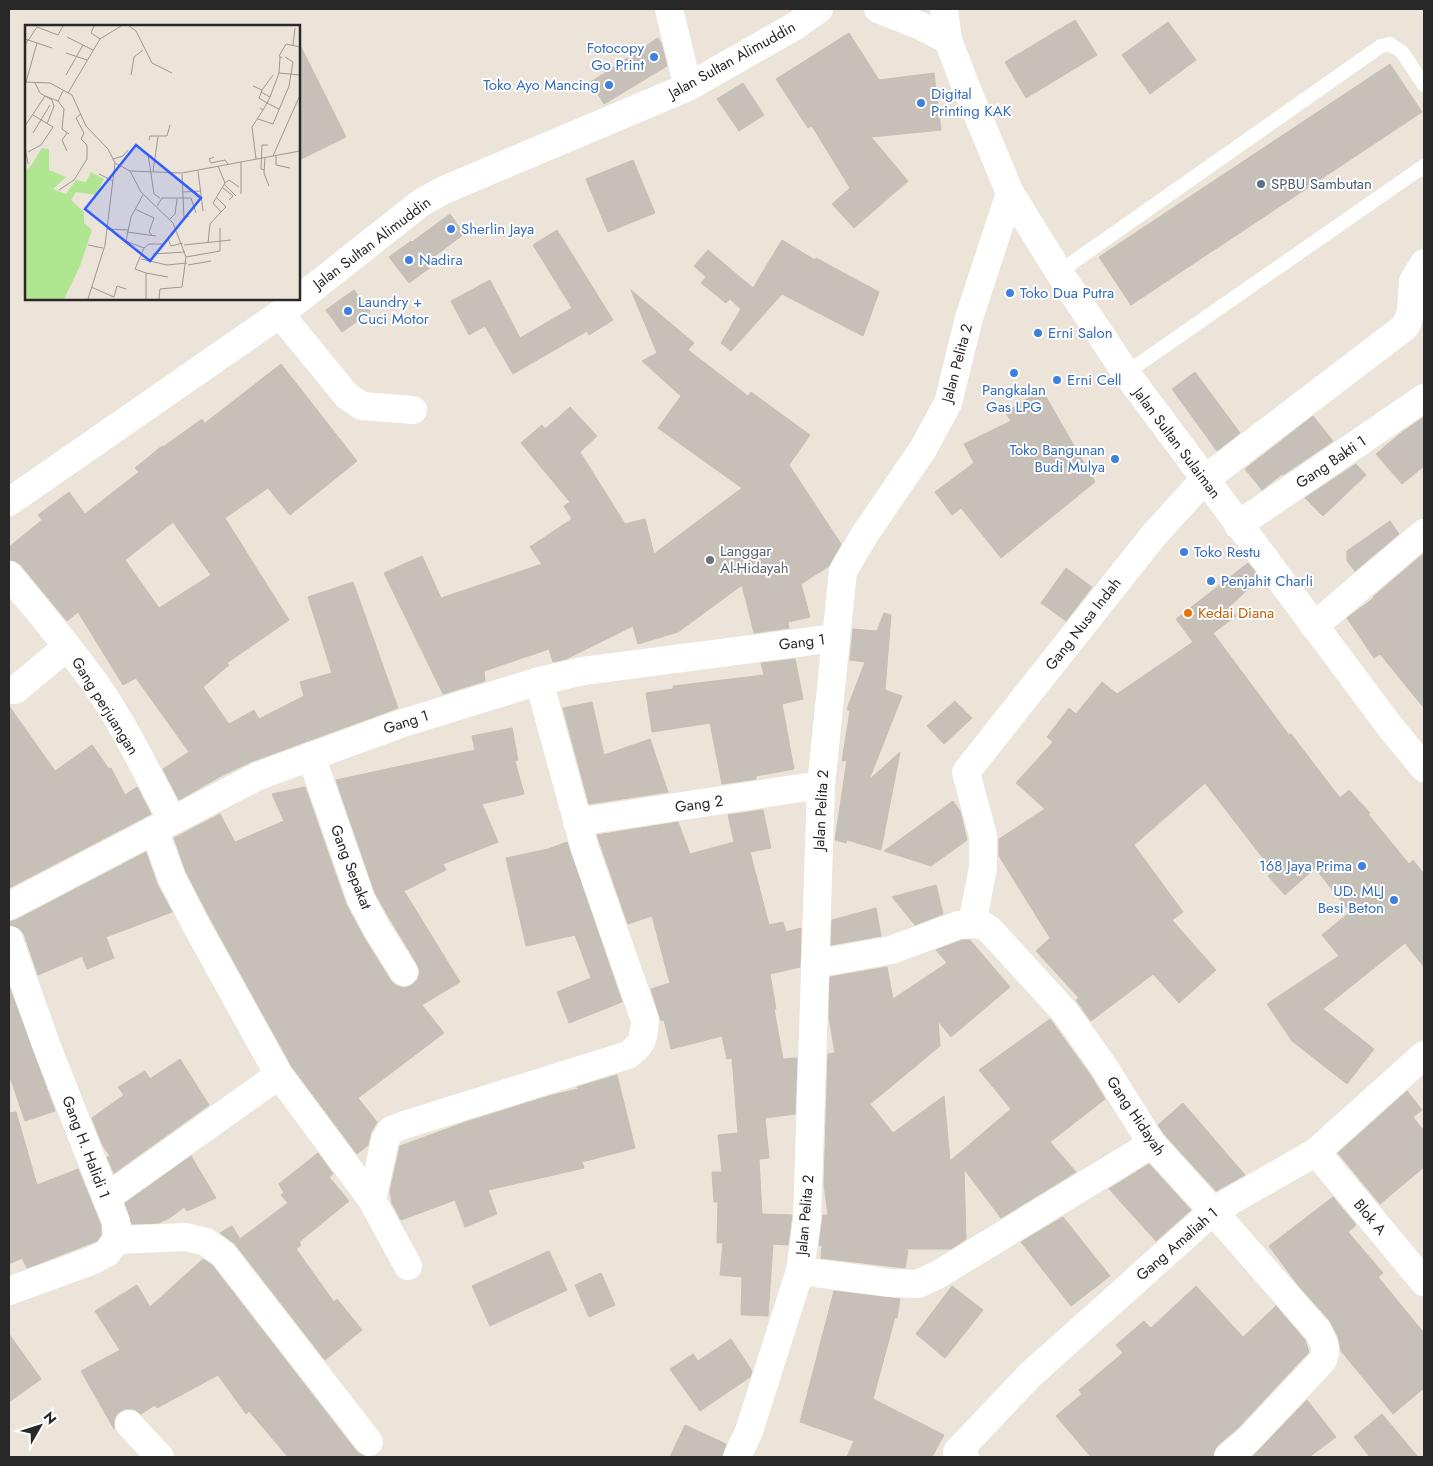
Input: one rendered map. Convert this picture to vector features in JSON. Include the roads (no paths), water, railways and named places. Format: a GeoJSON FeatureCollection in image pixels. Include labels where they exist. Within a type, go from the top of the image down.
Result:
{"type":"FeatureCollection","features":[{"type":"Feature","properties":{"kind":"street"},"geometry":{"type":"LineString","coordinates":[[669,9],[688,87]]}},
{"type":"Feature","properties":{"kind":"street","name":"Jalan Sultan Alimuddin"},"geometry":{"type":"LineString","coordinates":[[300,298],[422,202],[444,190],[688,87],[794,26],[819,9]]}},
{"type":"Feature","properties":{"kind":"street"},"geometry":{"type":"LineString","coordinates":[[878,9],[921,26],[948,40]]}},
{"type":"Feature","properties":{"kind":"street","name":"Jalan Sultan Sulaiman"},"geometry":{"type":"LineString","coordinates":[[944,9],[948,40],[1010,193],[1059,272],[1126,373],[1204,480],[1391,728],[1424,768]]}},
{"type":"Feature","properties":{"kind":"street","name":"Jalan Pelita 2"},"geometry":{"type":"LineString","coordinates":[[737,1457],[749,1431],[800,1271],[807,1220],[821,786],[843,571],[865,534],[923,449],[948,403],[969,318],[1010,193]]}},
{"type":"Feature","properties":{"kind":"street","name":"Gang Nusa Indah"},"geometry":{"type":"LineString","coordinates":[[972,924],[984,868],[983,836],[966,772],[1153,536],[1204,480],[1406,326],[1411,311],[1413,281],[1424,263]]}},
{"type":"Feature","properties":{"kind":"street","name":"Jalan Sultan Alimuddin"},"geometry":{"type":"LineString","coordinates":[[9,502],[298,300]]}},
{"type":"Feature","properties":{"kind":"street"},"geometry":{"type":"LineString","coordinates":[[280,314],[347,396],[362,406],[413,410]]}},
{"type":"Feature","properties":{"kind":"street","name":"Gang Bakti 1"},"geometry":{"type":"LineString","coordinates":[[1238,525],[1424,398]]}},
{"type":"Feature","properties":{"kind":"street"},"geometry":{"type":"LineString","coordinates":[[1314,626],[1424,533]]}},
{"type":"Feature","properties":{"kind":"street","name":"Gang perjuangan"},"geometry":{"type":"LineString","coordinates":[[9,575],[67,646],[98,688],[123,729],[163,825],[172,878],[197,927],[279,1075],[372,1200],[408,1266]]}},
{"type":"Feature","properties":{"kind":"street","name":"Gang 1"},"geometry":{"type":"LineString","coordinates":[[9,906],[258,776],[400,724],[539,681],[583,671],[836,638]]}},
{"type":"Feature","properties":{"kind":"street"},"geometry":{"type":"LineString","coordinates":[[15,690],[67,646]]}},
{"type":"Feature","properties":{"kind":"street"},"geometry":{"type":"LineString","coordinates":[[372,1200],[385,1140],[391,1130],[628,1055],[639,1047],[644,1032],[645,1020],[585,849],[539,681]]}},
{"type":"Feature","properties":{"kind":"street","name":"Gang Sepakat"},"geometry":{"type":"LineString","coordinates":[[311,756],[360,900],[404,972]]}},
{"type":"Feature","properties":{"kind":"street","name":"Gang 2"},"geometry":{"type":"LineString","coordinates":[[577,822],[821,786]]}},
{"type":"Feature","properties":{"kind":"street"},"geometry":{"type":"LineString","coordinates":[[815,964],[890,950],[959,925],[972,924]]}},
{"type":"Feature","properties":{"kind":"street","name":"Gang Hidayah"},"geometry":{"type":"LineString","coordinates":[[972,924],[980,924],[989,929],[1065,1012],[1104,1067],[1152,1144],[1318,1331],[1326,1352],[1323,1360],[1228,1457]]}},
{"type":"Feature","properties":{"kind":"street","name":"Gang H. Halidi 1"},"geometry":{"type":"LineString","coordinates":[[9,940],[47,1047],[116,1222],[117,1240]]}},
{"type":"Feature","properties":{"kind":"street","name":"Gang Amaliah 1"},"geometry":{"type":"LineString","coordinates":[[965,1457],[957,1452],[1029,1376],[1213,1211],[1316,1152],[1424,1055]]}},
{"type":"Feature","properties":{"kind":"street"},"geometry":{"type":"LineString","coordinates":[[106,1198],[279,1075]]}},
{"type":"Feature","properties":{"kind":"street"},"geometry":{"type":"LineString","coordinates":[[800,1271],[891,1283],[918,1284],[940,1274],[1152,1144]]}},
{"type":"Feature","properties":{"kind":"street","name":"Blok A"},"geometry":{"type":"LineString","coordinates":[[1316,1152],[1424,1282]]}},
{"type":"Feature","properties":{"kind":"street"},"geometry":{"type":"LineString","coordinates":[[9,1291],[108,1253],[117,1240],[186,1236],[206,1242],[223,1254],[369,1442]]}},
{"type":"Feature","properties":{"kind":"street"},"geometry":{"type":"LineString","coordinates":[[129,1424],[160,1457]]}},
{"type":"Feature","properties":{"kind":"lane"},"geometry":{"type":"LineString","coordinates":[[1059,272],[1381,46],[1390,44],[1402,52],[1424,85]]}},
{"type":"Feature","properties":{"kind":"lane"},"geometry":{"type":"LineString","coordinates":[[1126,373],[1424,166]]}},
{"type":"Feature","properties":{"kind":"place","name":"Fotocopy Go Print"},"geometry":{"type":"Point","coordinates":[654,57]}},
{"type":"Feature","properties":{"kind":"place","name":"Toko Ayo Mancing"},"geometry":{"type":"Point","coordinates":[609,85]}},
{"type":"Feature","properties":{"kind":"place","name":"Digital Printing KAK"},"geometry":{"type":"Point","coordinates":[921,103]}},
{"type":"Feature","properties":{"kind":"place","name":"SPBU Sambutan"},"geometry":{"type":"Point","coordinates":[1261,184]}},
{"type":"Feature","properties":{"kind":"place","name":"Sherlin Jaya"},"geometry":{"type":"Point","coordinates":[451,229]}},
{"type":"Feature","properties":{"kind":"place","name":"Nadira"},"geometry":{"type":"Point","coordinates":[409,260]}},
{"type":"Feature","properties":{"kind":"place","name":"Toko Dua Putra"},"geometry":{"type":"Point","coordinates":[1010,293]}},
{"type":"Feature","properties":{"kind":"place","name":"Laundry + Cuci Motor"},"geometry":{"type":"Point","coordinates":[348,311]}},
{"type":"Feature","properties":{"kind":"place","name":"Erni Salon"},"geometry":{"type":"Point","coordinates":[1038,333]}},
{"type":"Feature","properties":{"kind":"place","name":"Pangkalan Gas LPG"},"geometry":{"type":"Point","coordinates":[1014,373]}},
{"type":"Feature","properties":{"kind":"place","name":"Erni Cell"},"geometry":{"type":"Point","coordinates":[1057,380]}},
{"type":"Feature","properties":{"kind":"place","name":"Toko Bangunan Budi Mulya"},"geometry":{"type":"Point","coordinates":[1115,459]}},
{"type":"Feature","properties":{"kind":"place","name":"Toko Restu"},"geometry":{"type":"Point","coordinates":[1184,552]}},
{"type":"Feature","properties":{"kind":"place","name":"Langgar Al-Hidayah"},"geometry":{"type":"Point","coordinates":[710,560]}},
{"type":"Feature","properties":{"kind":"place","name":"Penjahit Charli"},"geometry":{"type":"Point","coordinates":[1211,581]}},
{"type":"Feature","properties":{"kind":"place","name":"Kedai Diana"},"geometry":{"type":"Point","coordinates":[1188,613]}},
{"type":"Feature","properties":{"kind":"place","name":"168 Jaya Prima"},"geometry":{"type":"Point","coordinates":[1362,866]}},
{"type":"Feature","properties":{"kind":"place","name":"UD. MLJ Besi Beton"},"geometry":{"type":"Point","coordinates":[1394,900]}}]}
